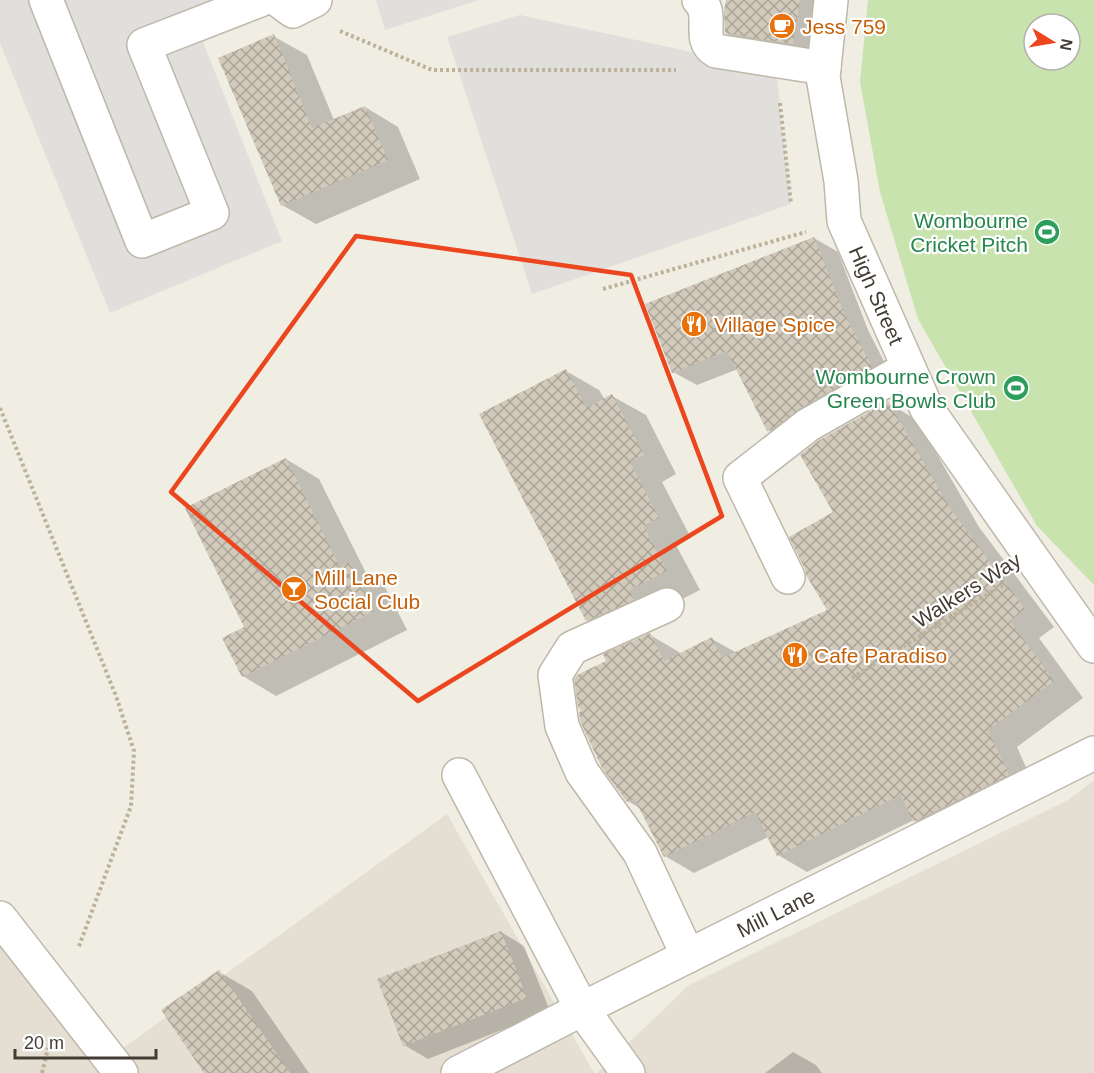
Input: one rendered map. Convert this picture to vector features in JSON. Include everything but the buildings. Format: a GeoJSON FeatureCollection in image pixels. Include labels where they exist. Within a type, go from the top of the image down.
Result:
{"type":"FeatureCollection","features":[{"type":"Feature","properties":{"kind":"street"},"geometry":{"type":"LineString","coordinates":[[46,0],[142,241],[212,213],[144,45],[260,0]]}},
{"type":"Feature","properties":{"kind":"street"},"geometry":{"type":"LineString","coordinates":[[699,0],[704,4],[707,42],[710,48],[716,51],[824,68]]}},
{"type":"Feature","properties":{"kind":"street","name":"High Street"},"geometry":{"type":"LineString","coordinates":[[831,0],[823,77],[841,181],[844,221],[927,409],[1094,646]]}},
{"type":"Feature","properties":{"kind":"street"},"geometry":{"type":"LineString","coordinates":[[788,577],[740,478],[808,425],[908,368]]}},
{"type":"Feature","properties":{"kind":"street"},"geometry":{"type":"LineString","coordinates":[[667,605],[572,648],[555,675],[562,726],[582,772],[640,853],[688,956]]}},
{"type":"Feature","properties":{"kind":"street","name":"Mill Lane"},"geometry":{"type":"LineString","coordinates":[[458,1073],[1094,753]]}},
{"type":"Feature","properties":{"kind":"street"},"geometry":{"type":"LineString","coordinates":[[459,774],[582,1009],[628,1073]]}},
{"type":"Feature","properties":{"kind":"street"},"geometry":{"type":"LineString","coordinates":[[0,918],[121,1073]]}},
{"type":"Feature","properties":{"kind":"path"},"geometry":{"type":"LineString","coordinates":[[295,4],[432,70],[681,70]]}},
{"type":"Feature","properties":{"kind":"path"},"geometry":{"type":"LineString","coordinates":[[778,92],[791,204]]}},
{"type":"Feature","properties":{"kind":"path"},"geometry":{"type":"LineString","coordinates":[[603,289],[844,221]]}},
{"type":"Feature","properties":{"kind":"path"},"geometry":{"type":"LineString","coordinates":[[0,408],[116,696],[134,751],[131,806],[61,996]]}},
{"type":"Feature","properties":{"kind":"path","name":"Walkers Way"},"geometry":{"type":"LineString","coordinates":[[852,678],[1036,564]]}},
{"type":"Feature","properties":{"kind":"highlighted area"},"geometry":{"type":"Polygon","coordinates":[[[356,236],[631,275],[722,516],[418,701],[171,492],[356,236]]]}},
{"type":"Feature","properties":{"kind":"shaded area"},"geometry":{"type":"Polygon","coordinates":[[[0,0],[234,0],[252,23],[203,42],[282,241],[110,313],[0,43],[0,0]]]}},
{"type":"Feature","properties":{"kind":"shaded area"},"geometry":{"type":"Polygon","coordinates":[[[376,0],[479,0],[385,30],[376,0]]]}},
{"type":"Feature","properties":{"kind":"shaded area"},"geometry":{"type":"Polygon","coordinates":[[[520,15],[776,70],[791,204],[532,294],[447,37],[520,15]]]}},
{"type":"Feature","properties":{"kind":"shaded area"},"geometry":{"type":"Polygon","coordinates":[[[1094,780],[1094,1073],[597,1073],[689,985],[1068,800],[1094,780]]]}},
{"type":"Feature","properties":{"kind":"shaded area"},"geometry":{"type":"Polygon","coordinates":[[[447,814],[594,1073],[0,1073],[0,942],[101,1064],[447,814]]]}},
{"type":"Feature","properties":{"kind":"green space"},"geometry":{"type":"Polygon","coordinates":[[[868,0],[1094,0],[1094,585],[1037,526],[918,319],[880,192],[860,82],[868,0]]]}},
{"type":"Feature","properties":{"kind":"place","name":"Jess 759"},"geometry":{"type":"Point","coordinates":[782,26]}},
{"type":"Feature","properties":{"kind":"place","name":"Wombourne Cricket Pitch"},"geometry":{"type":"Point","coordinates":[1047,232]}},
{"type":"Feature","properties":{"kind":"place","name":"Village Spice"},"geometry":{"type":"Point","coordinates":[694,324]}},
{"type":"Feature","properties":{"kind":"place","name":"Wombourne Crown Green Bowls Club"},"geometry":{"type":"Point","coordinates":[1016,388]}},
{"type":"Feature","properties":{"kind":"place","name":"Mill Lane Social Club"},"geometry":{"type":"Point","coordinates":[294,589]}},
{"type":"Feature","properties":{"kind":"place","name":"Cafe Paradiso"},"geometry":{"type":"Point","coordinates":[795,655]}}]}
